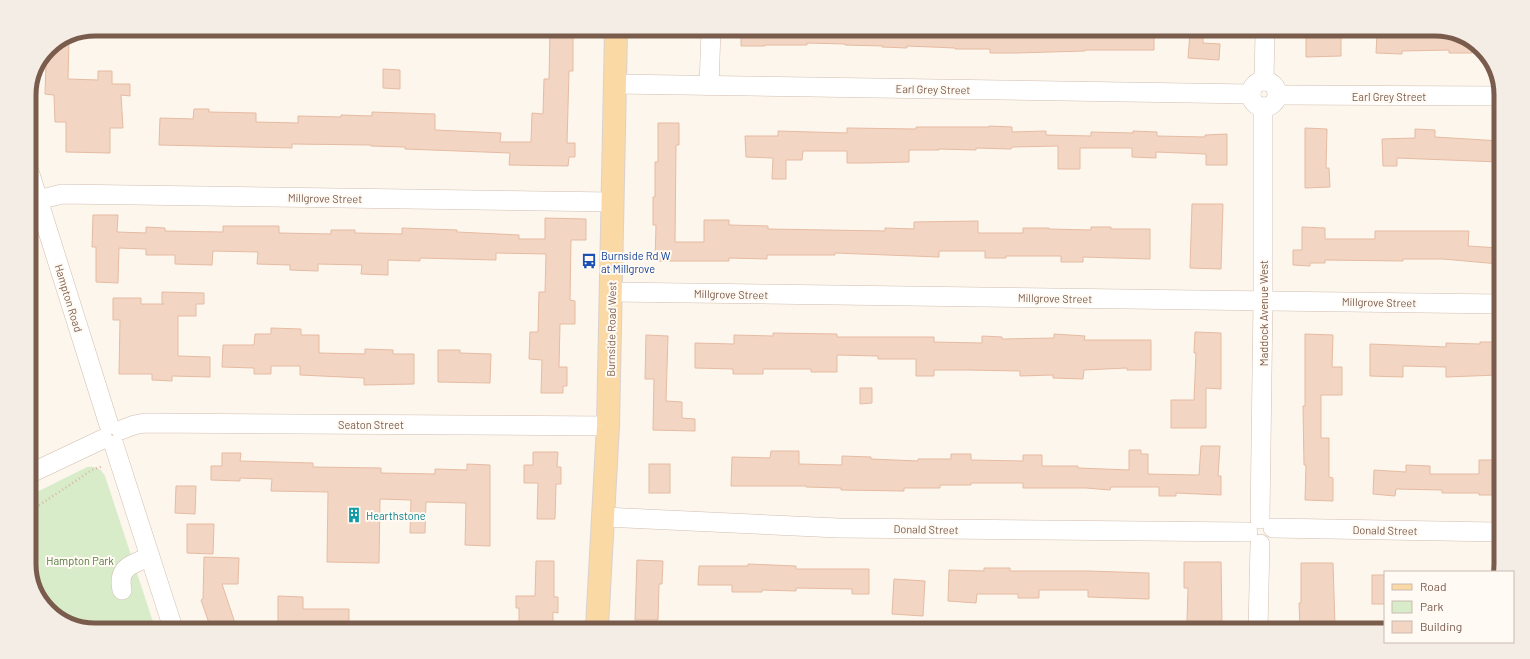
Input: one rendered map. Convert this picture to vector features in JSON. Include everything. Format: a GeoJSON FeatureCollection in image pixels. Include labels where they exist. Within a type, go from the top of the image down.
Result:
{"type":"FeatureCollection","features":[{"type":"Feature","properties":{"kind":"main road","name":"Burnside Road West"},"geometry":{"type":"LineString","coordinates":[[597,623],[608,426],[612,292],[616,36]]}},
{"type":"Feature","properties":{"kind":"street"},"geometry":{"type":"LineString","coordinates":[[709,86],[711,36]]}},
{"type":"Feature","properties":{"kind":"street"},"geometry":{"type":"LineString","coordinates":[[1257,87],[1268,81],[1275,86],[1278,95],[1272,106],[1263,108],[1253,102],[1257,87],[1265,36]]}},
{"type":"Feature","properties":{"kind":"street","name":"Earl Grey Street"},"geometry":{"type":"LineString","coordinates":[[615,84],[709,86],[1257,87]]}},
{"type":"Feature","properties":{"kind":"street","name":"Earl Grey Street"},"geometry":{"type":"LineString","coordinates":[[1278,95],[1494,96]]}},
{"type":"Feature","properties":{"kind":"street","name":"Maddock Avenue West"},"geometry":{"type":"LineString","coordinates":[[1258,623],[1263,301],[1263,108]]}},
{"type":"Feature","properties":{"kind":"street","name":"Hampton Road"},"geometry":{"type":"LineString","coordinates":[[36,193],[116,433],[150,557],[171,623]]}},
{"type":"Feature","properties":{"kind":"street","name":"Millgrove Street"},"geometry":{"type":"LineString","coordinates":[[38,200],[62,194],[613,202]]}},
{"type":"Feature","properties":{"kind":"street","name":"Millgrove Street"},"geometry":{"type":"LineString","coordinates":[[612,292],[1494,304]]}},
{"type":"Feature","properties":{"kind":"street","name":"Seaton Street"},"geometry":{"type":"LineString","coordinates":[[36,471],[116,433],[145,423],[608,426]]}},
{"type":"Feature","properties":{"kind":"street","name":"Donald Street"},"geometry":{"type":"LineString","coordinates":[[604,517],[838,528],[1494,532]]}},
{"type":"Feature","properties":{"kind":"street"},"geometry":{"type":"LineString","coordinates":[[122,590],[120,581],[126,568],[131,564],[150,557]]}},
{"type":"Feature","properties":{"kind":"path"},"geometry":{"type":"LineString","coordinates":[[36,507],[92,470],[103,466]]}},
{"type":"Feature","properties":{"kind":"green space","name":"Hampton Park"},"geometry":{"type":"Polygon","coordinates":[[[87,467],[98,468],[102,472],[105,476],[153,623],[83,622],[72,619],[53,606],[44,594],[37,576],[36,492],[87,467]]]}},
{"type":"Feature","properties":{"kind":"building"},"geometry":{"type":"Polygon","coordinates":[[[550,36],[573,36],[573,71],[569,71],[567,143],[575,143],[575,157],[569,157],[568,166],[509,165],[510,153],[405,149],[405,147],[371,145],[292,144],[292,148],[159,145],[160,118],[193,119],[194,109],[209,109],[209,112],[256,113],[256,122],[298,123],[298,116],[372,116],[372,112],[435,114],[435,130],[501,133],[500,142],[531,142],[532,113],[543,114],[544,79],[549,79],[550,36]]]}},
{"type":"Feature","properties":{"kind":"building"},"geometry":{"type":"Polygon","coordinates":[[[741,36],[1154,36],[1154,50],[1085,50],[990,53],[990,49],[955,49],[907,46],[907,48],[845,44],[807,43],[807,45],[741,46],[741,36]]]}},
{"type":"Feature","properties":{"kind":"building"},"geometry":{"type":"Polygon","coordinates":[[[1190,36],[1203,36],[1203,43],[1220,44],[1219,60],[1188,58],[1190,36]]]}},
{"type":"Feature","properties":{"kind":"building"},"geometry":{"type":"Polygon","coordinates":[[[1306,36],[1341,36],[1341,56],[1306,57],[1306,36]]]}},
{"type":"Feature","properties":{"kind":"building"},"geometry":{"type":"Polygon","coordinates":[[[1377,36],[1447,37],[1458,40],[1472,49],[1472,53],[1449,53],[1449,50],[1402,51],[1402,54],[1376,53],[1377,36]]]}},
{"type":"Feature","properties":{"kind":"building"},"geometry":{"type":"Polygon","coordinates":[[[69,42],[68,79],[98,80],[98,71],[112,71],[112,84],[130,84],[130,96],[121,95],[123,128],[110,128],[110,153],[66,152],[66,122],[55,122],[54,95],[45,94],[45,64],[53,53],[69,42]]]}},
{"type":"Feature","properties":{"kind":"building"},"geometry":{"type":"Polygon","coordinates":[[[383,69],[400,70],[400,89],[383,88],[383,69]]]}},
{"type":"Feature","properties":{"kind":"building"},"geometry":{"type":"Polygon","coordinates":[[[658,123],[679,123],[679,145],[676,145],[675,242],[704,242],[704,220],[729,220],[729,225],[768,226],[768,229],[885,231],[885,228],[914,229],[914,222],[978,221],[978,233],[1023,233],[1023,228],[1091,230],[1091,227],[1111,227],[1111,229],[1150,229],[1150,259],[1083,257],[1083,262],[1061,262],[1061,256],[1006,256],[1006,258],[985,258],[985,251],[939,251],[939,257],[835,253],[835,255],[767,255],[767,259],[729,258],[729,261],[655,261],[656,225],[653,225],[653,197],[655,197],[655,162],[658,162],[658,123]]]}},
{"type":"Feature","properties":{"kind":"building"},"geometry":{"type":"Polygon","coordinates":[[[916,127],[1012,127],[1012,132],[1046,131],[1046,135],[1091,136],[1091,132],[1133,133],[1133,131],[1157,132],[1157,136],[1205,137],[1205,135],[1227,134],[1227,165],[1206,165],[1206,154],[1156,152],[1156,158],[1132,157],[1132,148],[1080,148],[1080,169],[1058,169],[1058,146],[1012,147],[1011,149],[976,148],[976,150],[909,150],[909,162],[867,163],[847,163],[847,151],[803,151],[802,160],[786,160],[786,179],[772,179],[773,158],[746,157],[745,136],[778,136],[778,131],[847,133],[847,128],[916,129],[916,127]]]}},
{"type":"Feature","properties":{"kind":"building"},"geometry":{"type":"Polygon","coordinates":[[[1305,128],[1327,129],[1326,168],[1329,168],[1330,187],[1305,188],[1305,128]]]}},
{"type":"Feature","properties":{"kind":"building"},"geometry":{"type":"Polygon","coordinates":[[[1415,129],[1435,130],[1435,137],[1494,141],[1494,162],[1397,158],[1397,166],[1383,166],[1382,139],[1415,138],[1415,129]]]}},
{"type":"Feature","properties":{"kind":"building"},"geometry":{"type":"Polygon","coordinates":[[[1192,204],[1223,204],[1221,269],[1190,268],[1192,204]]]}},
{"type":"Feature","properties":{"kind":"building"},"geometry":{"type":"Polygon","coordinates":[[[93,215],[118,215],[117,232],[146,233],[146,227],[165,228],[165,231],[223,232],[223,226],[279,226],[279,233],[331,234],[331,230],[355,230],[355,233],[402,234],[402,228],[457,230],[457,232],[519,235],[519,239],[545,239],[545,218],[586,219],[586,240],[571,240],[570,300],[575,301],[575,324],[560,324],[559,367],[567,367],[567,386],[563,386],[563,393],[541,393],[542,360],[529,359],[530,332],[538,332],[539,292],[545,292],[546,254],[496,253],[496,260],[420,258],[420,261],[388,260],[388,275],[361,274],[362,265],[318,264],[318,271],[290,270],[290,265],[257,264],[258,252],[213,251],[212,265],[175,264],[175,255],[146,255],[146,249],[119,248],[118,283],[96,282],[96,247],[92,247],[93,215]]]}},
{"type":"Feature","properties":{"kind":"building"},"geometry":{"type":"Polygon","coordinates":[[[1302,227],[1325,228],[1325,239],[1375,239],[1375,231],[1469,231],[1468,246],[1494,248],[1494,264],[1443,259],[1403,259],[1403,261],[1325,260],[1325,263],[1310,263],[1310,266],[1293,265],[1293,250],[1302,250],[1302,227]]]}},
{"type":"Feature","properties":{"kind":"building"},"geometry":{"type":"Polygon","coordinates":[[[162,292],[204,293],[204,304],[196,304],[196,316],[178,316],[178,356],[210,357],[210,377],[172,376],[172,381],[152,380],[152,374],[119,374],[120,320],[113,320],[113,298],[141,298],[141,304],[164,304],[162,303],[162,292]]]}},
{"type":"Feature","properties":{"kind":"building"},"geometry":{"type":"Polygon","coordinates":[[[271,328],[301,329],[301,335],[319,335],[319,353],[365,354],[365,349],[393,350],[393,354],[414,354],[414,384],[364,385],[364,378],[300,375],[300,366],[271,366],[271,374],[254,374],[254,368],[222,367],[223,345],[254,345],[255,334],[271,334],[271,328]]]}},
{"type":"Feature","properties":{"kind":"building"},"geometry":{"type":"Polygon","coordinates":[[[1195,332],[1221,333],[1221,389],[1206,388],[1206,428],[1171,428],[1171,400],[1194,400],[1196,353],[1194,353],[1195,332]]]}},
{"type":"Feature","properties":{"kind":"building"},"geometry":{"type":"Polygon","coordinates":[[[773,333],[837,334],[837,337],[934,337],[934,342],[982,343],[982,336],[1002,337],[1002,339],[1054,338],[1054,334],[1085,336],[1084,340],[1151,340],[1151,370],[1127,370],[1127,368],[1084,370],[1083,379],[1053,378],[1053,375],[1020,376],[1020,371],[967,370],[934,370],[934,376],[916,376],[916,359],[878,359],[878,356],[837,355],[837,372],[811,372],[811,369],[763,369],[763,374],[733,374],[733,369],[695,368],[695,343],[734,344],[734,335],[773,336],[773,333]]]}},
{"type":"Feature","properties":{"kind":"building"},"geometry":{"type":"Polygon","coordinates":[[[1305,334],[1333,335],[1332,367],[1342,367],[1342,395],[1321,395],[1321,438],[1329,438],[1329,477],[1333,478],[1333,501],[1305,500],[1306,465],[1304,465],[1303,406],[1305,406],[1305,334]]]}},
{"type":"Feature","properties":{"kind":"building"},"geometry":{"type":"Polygon","coordinates":[[[646,335],[668,336],[666,401],[682,402],[682,418],[695,419],[695,431],[653,430],[654,379],[645,379],[646,335]]]}},
{"type":"Feature","properties":{"kind":"building"},"geometry":{"type":"Polygon","coordinates":[[[1480,342],[1494,342],[1494,375],[1446,377],[1446,367],[1403,366],[1403,377],[1370,376],[1370,344],[1446,347],[1446,343],[1480,344],[1480,342]]]}},
{"type":"Feature","properties":{"kind":"building"},"geometry":{"type":"Polygon","coordinates":[[[438,350],[460,350],[460,353],[491,354],[490,383],[438,382],[438,350]]]}},
{"type":"Feature","properties":{"kind":"building"},"geometry":{"type":"Polygon","coordinates":[[[860,388],[872,388],[872,403],[860,404],[860,388]]]}},
{"type":"Feature","properties":{"kind":"building"},"geometry":{"type":"Polygon","coordinates":[[[1201,446],[1220,446],[1218,476],[1221,476],[1221,495],[1176,493],[1176,496],[1159,496],[1159,487],[1111,487],[1110,490],[1086,488],[1023,488],[1023,483],[971,483],[971,485],[940,485],[940,488],[904,488],[904,491],[841,490],[841,488],[806,486],[731,486],[732,457],[770,458],[771,451],[799,451],[799,464],[842,465],[842,456],[918,461],[918,459],[951,459],[951,454],[971,454],[971,460],[1023,461],[1023,455],[1042,455],[1042,466],[1078,466],[1078,468],[1129,470],[1129,450],[1141,450],[1141,454],[1148,454],[1148,474],[1199,475],[1201,446]]]}},
{"type":"Feature","properties":{"kind":"building"},"geometry":{"type":"Polygon","coordinates":[[[533,452],[558,452],[557,467],[561,467],[561,484],[556,484],[555,519],[537,519],[538,483],[524,483],[524,465],[533,465],[533,452]]]}},
{"type":"Feature","properties":{"kind":"building"},"geometry":{"type":"Polygon","coordinates":[[[222,453],[241,453],[240,461],[313,463],[313,467],[381,468],[381,473],[435,474],[435,469],[467,470],[467,464],[490,465],[490,546],[465,545],[466,503],[426,502],[425,533],[410,533],[411,500],[380,499],[379,563],[327,562],[328,492],[271,491],[272,479],[240,478],[240,481],[211,480],[211,466],[222,466],[222,453]]]}},
{"type":"Feature","properties":{"kind":"building"},"geometry":{"type":"Polygon","coordinates":[[[1479,460],[1494,460],[1494,495],[1479,495],[1479,493],[1442,493],[1442,490],[1396,489],[1395,496],[1373,494],[1374,470],[1406,472],[1406,465],[1430,466],[1430,474],[1479,474],[1479,460]]]}},
{"type":"Feature","properties":{"kind":"building"},"geometry":{"type":"Polygon","coordinates":[[[649,464],[670,464],[670,493],[649,493],[649,464]]]}},
{"type":"Feature","properties":{"kind":"building"},"geometry":{"type":"Polygon","coordinates":[[[176,486],[196,486],[195,514],[175,513],[176,486]]]}},
{"type":"Feature","properties":{"kind":"building"},"geometry":{"type":"Polygon","coordinates":[[[187,524],[214,524],[213,554],[187,553],[187,524]]]}},
{"type":"Feature","properties":{"kind":"building"},"geometry":{"type":"Polygon","coordinates":[[[204,557],[239,558],[238,584],[222,584],[235,623],[209,623],[201,600],[203,599],[204,557]]]}},
{"type":"Feature","properties":{"kind":"building"},"geometry":{"type":"Polygon","coordinates":[[[637,560],[663,561],[662,584],[659,584],[658,620],[635,620],[637,560]]]}},
{"type":"Feature","properties":{"kind":"building"},"geometry":{"type":"Polygon","coordinates":[[[536,561],[554,561],[554,597],[558,597],[558,613],[553,612],[553,623],[519,622],[519,608],[516,608],[516,596],[535,596],[536,561]]]}},
{"type":"Feature","properties":{"kind":"building"},"geometry":{"type":"Polygon","coordinates":[[[1184,562],[1221,562],[1222,623],[1187,622],[1188,588],[1184,588],[1184,562]]]}},
{"type":"Feature","properties":{"kind":"building"},"geometry":{"type":"Polygon","coordinates":[[[1301,563],[1333,563],[1335,623],[1300,623],[1299,603],[1301,603],[1301,563]]]}},
{"type":"Feature","properties":{"kind":"building"},"geometry":{"type":"Polygon","coordinates":[[[748,564],[796,566],[796,569],[869,569],[869,594],[852,594],[852,589],[796,588],[796,591],[762,590],[762,592],[732,592],[732,585],[698,585],[699,566],[748,566],[748,564]]]}},
{"type":"Feature","properties":{"kind":"building"},"geometry":{"type":"Polygon","coordinates":[[[984,568],[1010,568],[1010,571],[1149,573],[1149,599],[1088,597],[1088,590],[1039,590],[1039,598],[1018,598],[1018,594],[977,594],[976,603],[948,601],[949,570],[984,571],[984,568]]]}},
{"type":"Feature","properties":{"kind":"building"},"geometry":{"type":"Polygon","coordinates":[[[1372,575],[1384,575],[1384,604],[1372,604],[1372,575]]]}},
{"type":"Feature","properties":{"kind":"building"},"geometry":{"type":"Polygon","coordinates":[[[894,579],[925,581],[923,616],[892,614],[894,579]]]}},
{"type":"Feature","properties":{"kind":"building"},"geometry":{"type":"Polygon","coordinates":[[[278,596],[303,597],[303,609],[349,609],[349,623],[278,623],[278,596]]]}},
{"type":"Feature","properties":{"kind":"place","name":"Burnside Rd W at Millgrove"},"geometry":{"type":"Point","coordinates":[589,261]}},
{"type":"Feature","properties":{"kind":"place","name":"Hearthstone"},"geometry":{"type":"Point","coordinates":[354,515]}}]}
